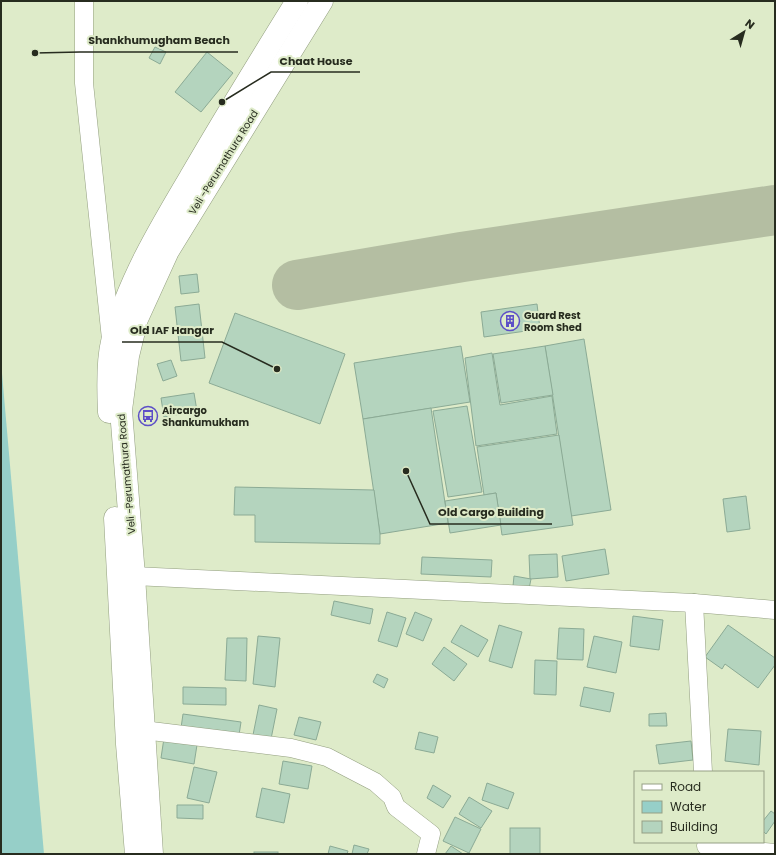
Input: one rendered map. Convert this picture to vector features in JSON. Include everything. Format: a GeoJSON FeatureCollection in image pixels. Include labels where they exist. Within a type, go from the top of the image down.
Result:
{"type":"FeatureCollection","features":[{"type":"Feature","properties":{"kind":"main road"},"geometry":{"type":"LineString","coordinates":[[136,854],[127,744],[108,394],[112,344],[125,304],[158,232],[233,105],[297,1]]}},
{"type":"Feature","properties":{"kind":"main road","name":"Veli -Perumathura Road"},"geometry":{"type":"LineString","coordinates":[[152,854],[134,576],[121,410],[128,356],[137,319],[168,251],[322,1]]}},
{"type":"Feature","properties":{"kind":"street"},"geometry":{"type":"LineString","coordinates":[[84,1],[84,83],[112,344]]}},
{"type":"Feature","properties":{"kind":"street"},"geometry":{"type":"LineString","coordinates":[[134,576],[694,603],[775,610]]}},
{"type":"Feature","properties":{"kind":"street"},"geometry":{"type":"LineString","coordinates":[[694,603],[703,771]]}},
{"type":"Feature","properties":{"kind":"street"},"geometry":{"type":"LineString","coordinates":[[143,730],[291,748],[327,757],[375,782],[392,797],[396,807],[431,834],[426,854]]}},
{"type":"Feature","properties":{"kind":"street"},"geometry":{"type":"LineString","coordinates":[[706,847],[775,853]]}},
{"type":"Feature","properties":{"kind":"water"},"geometry":{"type":"Polygon","coordinates":[[[1,362],[44,854],[1,854],[1,362]]]}},
{"type":"Feature","properties":{"kind":"building"},"geometry":{"type":"Polygon","coordinates":[[[155,47],[166,52],[160,64],[149,58],[155,47]]]}},
{"type":"Feature","properties":{"kind":"building"},"geometry":{"type":"Polygon","coordinates":[[[207,52],[233,73],[201,112],[175,92],[207,52]]]}},
{"type":"Feature","properties":{"kind":"building"},"geometry":{"type":"Polygon","coordinates":[[[197,274],[199,292],[181,294],[179,276],[197,274]]]}},
{"type":"Feature","properties":{"kind":"building"},"geometry":{"type":"Polygon","coordinates":[[[199,304],[205,358],[181,361],[175,307],[199,304]]]}},
{"type":"Feature","properties":{"kind":"building","name":"Guard Rest Room Shed"},"geometry":{"type":"Polygon","coordinates":[[[537,304],[540,329],[484,337],[481,312],[537,304]]]}},
{"type":"Feature","properties":{"kind":"building"},"geometry":{"type":"Polygon","coordinates":[[[235,313],[345,354],[320,424],[209,383],[235,313]]]}},
{"type":"Feature","properties":{"kind":"building"},"geometry":{"type":"Polygon","coordinates":[[[584,339],[611,510],[571,516],[545,346],[584,339]]]}},
{"type":"Feature","properties":{"kind":"building"},"geometry":{"type":"Polygon","coordinates":[[[461,346],[470,402],[363,419],[354,363],[461,346]]]}},
{"type":"Feature","properties":{"kind":"building"},"geometry":{"type":"Polygon","coordinates":[[[545,346],[553,395],[501,403],[493,354],[545,346]]]}},
{"type":"Feature","properties":{"kind":"building"},"geometry":{"type":"Polygon","coordinates":[[[492,353],[500,405],[552,396],[557,434],[476,446],[465,358],[492,353]]]}},
{"type":"Feature","properties":{"kind":"building"},"geometry":{"type":"Polygon","coordinates":[[[171,360],[177,376],[163,381],[157,364],[171,360]]]}},
{"type":"Feature","properties":{"kind":"building"},"geometry":{"type":"Polygon","coordinates":[[[194,393],[197,411],[164,417],[161,398],[194,393]]]}},
{"type":"Feature","properties":{"kind":"building"},"geometry":{"type":"Polygon","coordinates":[[[467,406],[482,492],[448,497],[433,411],[467,406]]]}},
{"type":"Feature","properties":{"kind":"building"},"geometry":{"type":"Polygon","coordinates":[[[431,408],[448,523],[380,534],[363,419],[431,408]]]}},
{"type":"Feature","properties":{"kind":"building"},"geometry":{"type":"Polygon","coordinates":[[[559,435],[573,525],[502,535],[496,493],[484,495],[477,447],[559,435]]]}},
{"type":"Feature","properties":{"kind":"building"},"geometry":{"type":"Polygon","coordinates":[[[235,487],[374,490],[380,544],[255,542],[255,515],[234,515],[235,487]]]}},
{"type":"Feature","properties":{"kind":"building"},"geometry":{"type":"Polygon","coordinates":[[[496,493],[501,525],[450,533],[445,501],[496,493]]]}},
{"type":"Feature","properties":{"kind":"building"},"geometry":{"type":"Polygon","coordinates":[[[746,496],[750,529],[727,532],[723,499],[746,496]]]}},
{"type":"Feature","properties":{"kind":"building"},"geometry":{"type":"Polygon","coordinates":[[[605,549],[609,574],[566,581],[562,556],[605,549]]]}},
{"type":"Feature","properties":{"kind":"building"},"geometry":{"type":"Polygon","coordinates":[[[557,554],[558,577],[530,579],[529,555],[557,554]]]}},
{"type":"Feature","properties":{"kind":"building"},"geometry":{"type":"Polygon","coordinates":[[[422,557],[492,560],[491,577],[421,574],[422,557]]]}},
{"type":"Feature","properties":{"kind":"building"},"geometry":{"type":"Polygon","coordinates":[[[514,576],[531,579],[529,589],[513,586],[514,576]]]}},
{"type":"Feature","properties":{"kind":"building"},"geometry":{"type":"Polygon","coordinates":[[[334,601],[373,609],[370,624],[331,615],[334,601]]]}},
{"type":"Feature","properties":{"kind":"building"},"geometry":{"type":"Polygon","coordinates":[[[387,612],[406,618],[397,647],[378,641],[387,612]]]}},
{"type":"Feature","properties":{"kind":"building"},"geometry":{"type":"Polygon","coordinates":[[[415,612],[432,619],[423,641],[406,634],[415,612]]]}},
{"type":"Feature","properties":{"kind":"building"},"geometry":{"type":"Polygon","coordinates":[[[633,616],[663,620],[659,650],[630,646],[633,616]]]}},
{"type":"Feature","properties":{"kind":"building"},"geometry":{"type":"Polygon","coordinates":[[[461,625],[488,640],[478,657],[451,642],[461,625]]]}},
{"type":"Feature","properties":{"kind":"building"},"geometry":{"type":"Polygon","coordinates":[[[499,625],[522,632],[512,668],[489,661],[499,625]]]}},
{"type":"Feature","properties":{"kind":"building"},"geometry":{"type":"Polygon","coordinates":[[[728,625],[775,658],[775,665],[758,688],[725,664],[722,669],[705,657],[728,625]]]}},
{"type":"Feature","properties":{"kind":"building"},"geometry":{"type":"Polygon","coordinates":[[[559,628],[584,629],[583,660],[557,659],[559,628]]]}},
{"type":"Feature","properties":{"kind":"building"},"geometry":{"type":"Polygon","coordinates":[[[258,636],[280,638],[275,687],[253,684],[258,636]]]}},
{"type":"Feature","properties":{"kind":"building"},"geometry":{"type":"Polygon","coordinates":[[[594,636],[622,642],[616,673],[587,667],[594,636]]]}},
{"type":"Feature","properties":{"kind":"building"},"geometry":{"type":"Polygon","coordinates":[[[227,638],[247,638],[246,681],[225,680],[227,638]]]}},
{"type":"Feature","properties":{"kind":"building"},"geometry":{"type":"Polygon","coordinates":[[[444,647],[467,664],[454,681],[432,664],[444,647]]]}},
{"type":"Feature","properties":{"kind":"building"},"geometry":{"type":"Polygon","coordinates":[[[535,660],[557,661],[556,695],[534,694],[535,660]]]}},
{"type":"Feature","properties":{"kind":"building"},"geometry":{"type":"Polygon","coordinates":[[[377,674],[388,679],[384,688],[373,682],[377,674]]]}},
{"type":"Feature","properties":{"kind":"building"},"geometry":{"type":"Polygon","coordinates":[[[183,687],[226,688],[226,705],[183,704],[183,687]]]}},
{"type":"Feature","properties":{"kind":"building"},"geometry":{"type":"Polygon","coordinates":[[[584,687],[614,693],[610,712],[580,706],[584,687]]]}},
{"type":"Feature","properties":{"kind":"building"},"geometry":{"type":"Polygon","coordinates":[[[259,705],[277,709],[271,739],[253,735],[259,705]]]}},
{"type":"Feature","properties":{"kind":"building"},"geometry":{"type":"Polygon","coordinates":[[[666,713],[667,726],[649,726],[649,714],[666,713]]]}},
{"type":"Feature","properties":{"kind":"building"},"geometry":{"type":"Polygon","coordinates":[[[183,714],[241,722],[239,735],[181,728],[183,714]]]}},
{"type":"Feature","properties":{"kind":"building"},"geometry":{"type":"Polygon","coordinates":[[[299,717],[321,722],[316,740],[294,735],[299,717]]]}},
{"type":"Feature","properties":{"kind":"building"},"geometry":{"type":"Polygon","coordinates":[[[728,729],[761,731],[759,765],[725,761],[728,729]]]}},
{"type":"Feature","properties":{"kind":"building"},"geometry":{"type":"Polygon","coordinates":[[[419,732],[438,737],[434,753],[415,749],[419,732]]]}},
{"type":"Feature","properties":{"kind":"building"},"geometry":{"type":"Polygon","coordinates":[[[164,738],[197,745],[194,764],[161,758],[164,738]]]}},
{"type":"Feature","properties":{"kind":"building"},"geometry":{"type":"Polygon","coordinates":[[[691,741],[693,760],[659,764],[656,745],[691,741]]]}},
{"type":"Feature","properties":{"kind":"building"},"geometry":{"type":"Polygon","coordinates":[[[283,761],[312,766],[308,789],[279,784],[283,761]]]}},
{"type":"Feature","properties":{"kind":"building"},"geometry":{"type":"Polygon","coordinates":[[[194,767],[217,772],[209,803],[187,798],[194,767]]]}},
{"type":"Feature","properties":{"kind":"building"},"geometry":{"type":"Polygon","coordinates":[[[487,783],[514,793],[508,809],[482,800],[487,783]]]}},
{"type":"Feature","properties":{"kind":"building"},"geometry":{"type":"Polygon","coordinates":[[[433,785],[451,796],[443,808],[427,798],[433,785]]]}},
{"type":"Feature","properties":{"kind":"building"},"geometry":{"type":"Polygon","coordinates":[[[262,788],[290,794],[284,823],[256,817],[262,788]]]}},
{"type":"Feature","properties":{"kind":"building"},"geometry":{"type":"Polygon","coordinates":[[[469,797],[492,811],[481,828],[459,814],[469,797]]]}},
{"type":"Feature","properties":{"kind":"building"},"geometry":{"type":"Polygon","coordinates":[[[177,805],[203,805],[203,819],[177,818],[177,805]]]}},
{"type":"Feature","properties":{"kind":"building"},"geometry":{"type":"Polygon","coordinates":[[[771,811],[775,814],[775,821],[766,834],[764,832],[764,820],[771,811]]]}},
{"type":"Feature","properties":{"kind":"building"},"geometry":{"type":"Polygon","coordinates":[[[455,817],[481,829],[469,853],[443,841],[455,817]]]}},
{"type":"Feature","properties":{"kind":"building"},"geometry":{"type":"Polygon","coordinates":[[[510,828],[540,828],[540,854],[510,854],[510,828]]]}},
{"type":"Feature","properties":{"kind":"building"},"geometry":{"type":"Polygon","coordinates":[[[354,845],[369,849],[367,854],[352,854],[354,845]]]}},
{"type":"Feature","properties":{"kind":"building"},"geometry":{"type":"Polygon","coordinates":[[[330,846],[348,851],[347,854],[328,854],[330,846]]]}},
{"type":"Feature","properties":{"kind":"building"},"geometry":{"type":"Polygon","coordinates":[[[451,846],[463,854],[445,854],[451,846]]]}},
{"type":"Feature","properties":{"kind":"building"},"geometry":{"type":"Polygon","coordinates":[[[254,852],[278,852],[278,854],[254,854],[254,852]]]}},
{"type":"Feature","properties":{"kind":"taxiway"},"geometry":{"type":"LineString","coordinates":[[297,285],[462,257],[775,210]]}},
{"type":"Feature","properties":{"kind":"place","name":"Shankhumugham Beach"},"geometry":{"type":"Point","coordinates":[35,53]}},
{"type":"Feature","properties":{"kind":"place","name":"Chaat House"},"geometry":{"type":"Point","coordinates":[222,102]}},
{"type":"Feature","properties":{"kind":"place","name":"Guard Rest Room Shed"},"geometry":{"type":"Point","coordinates":[510,321]}},
{"type":"Feature","properties":{"kind":"place","name":"Old IAF Hangar"},"geometry":{"type":"Point","coordinates":[277,369]}},
{"type":"Feature","properties":{"kind":"place","name":"Aircargo Shankumukham"},"geometry":{"type":"Point","coordinates":[148,416]}},
{"type":"Feature","properties":{"kind":"place","name":"Old Cargo Building"},"geometry":{"type":"Point","coordinates":[406,471]}}]}
